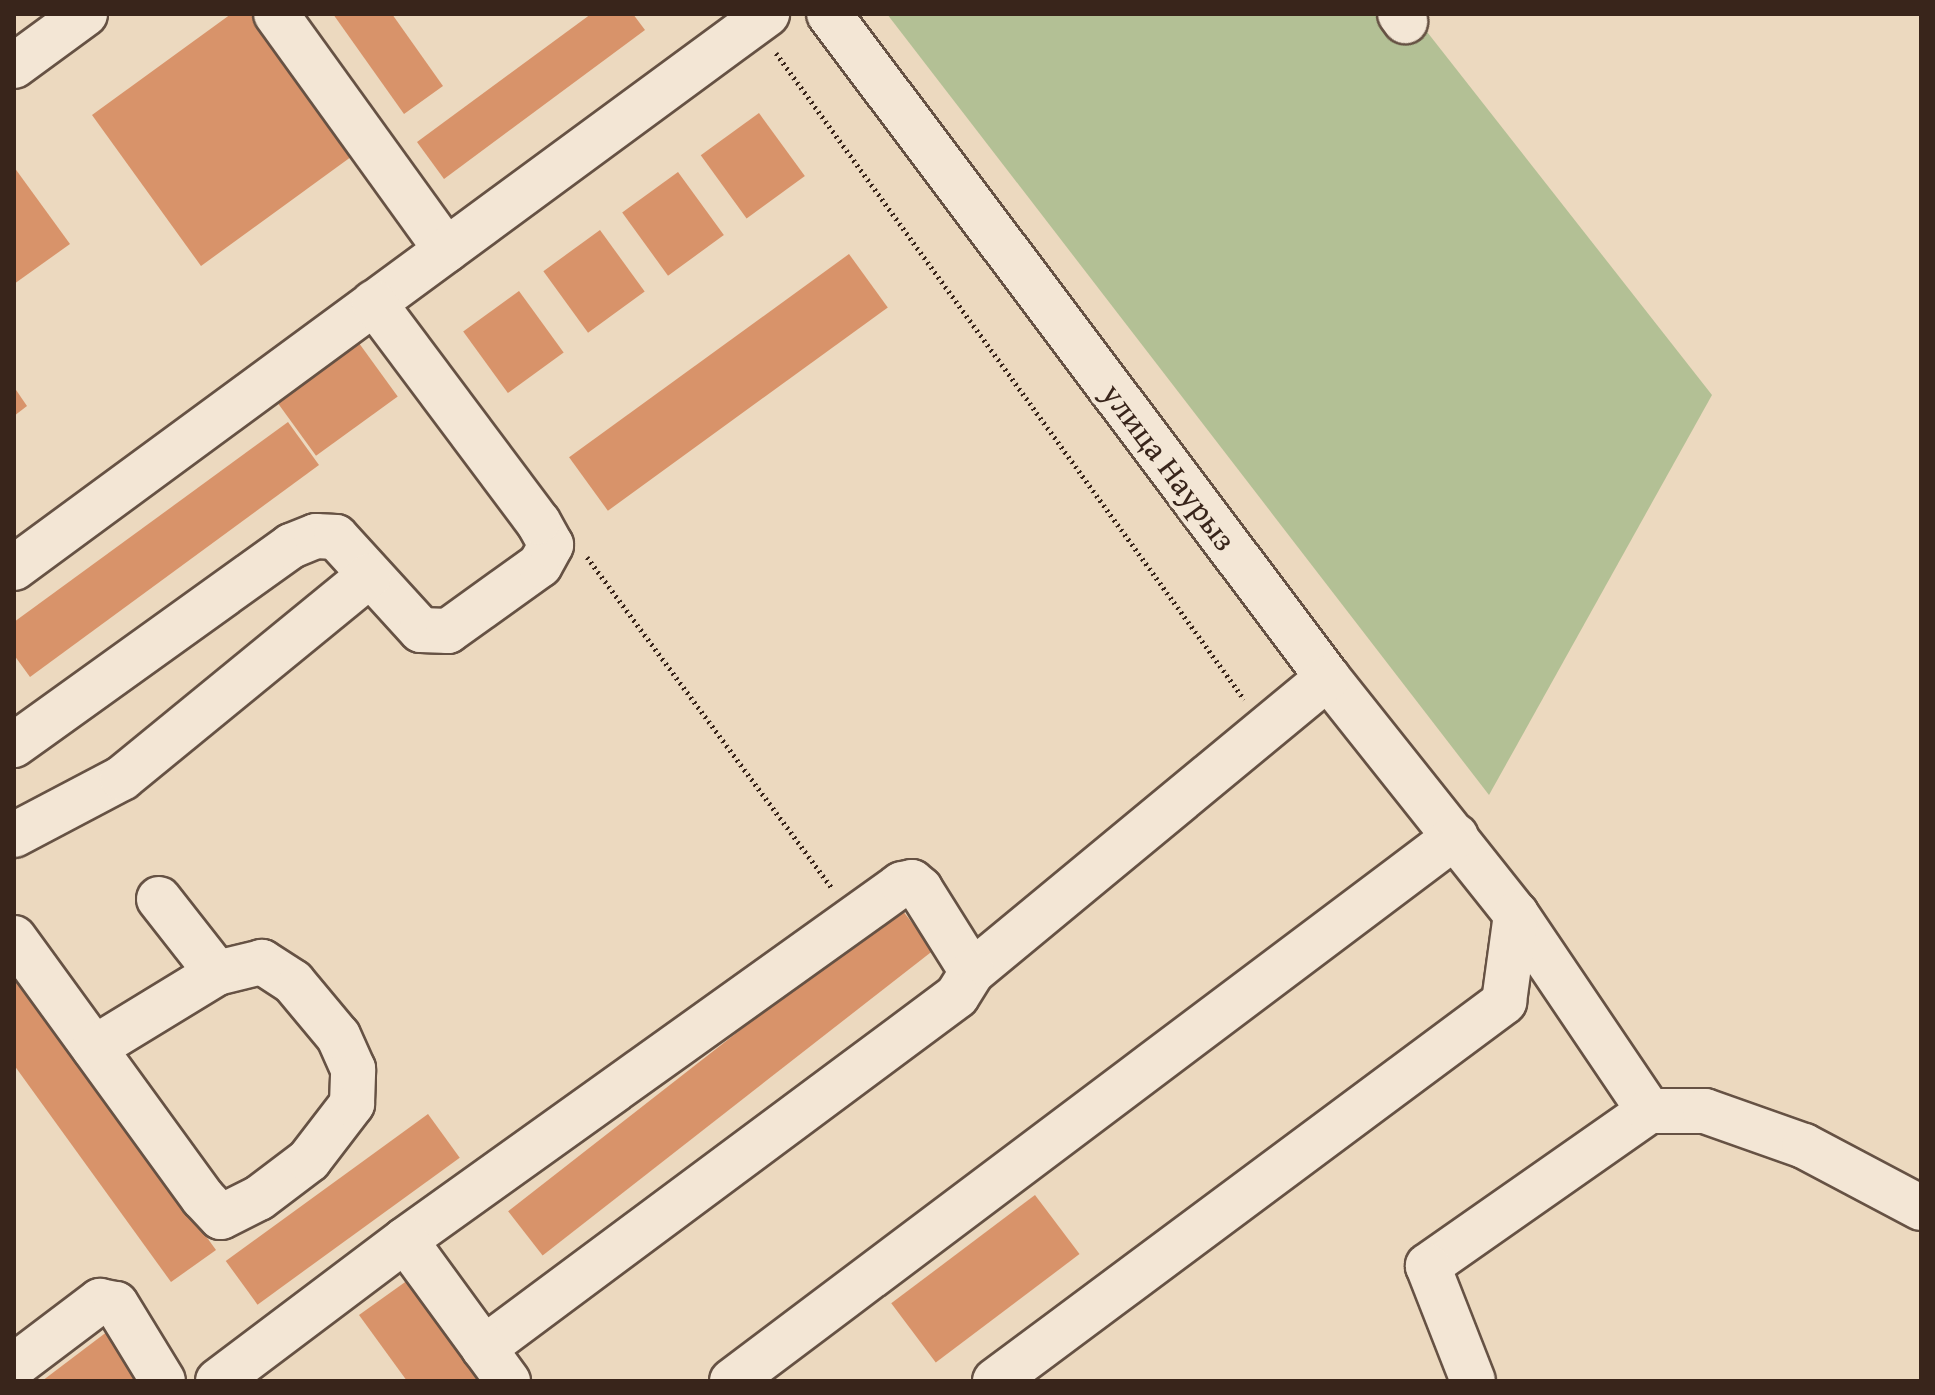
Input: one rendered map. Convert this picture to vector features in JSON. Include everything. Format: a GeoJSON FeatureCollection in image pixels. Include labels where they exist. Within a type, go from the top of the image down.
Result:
{"type":"FeatureCollection","features":[{"type":"Feature","properties":{"kind":"street"},"geometry":{"type":"LineString","coordinates":[[14,66],[85,14]]}},
{"type":"Feature","properties":{"kind":"street"},"geometry":{"type":"LineString","coordinates":[[276,14],[446,250]]}},
{"type":"Feature","properties":{"kind":"street","name":"улица Наурыз"},"geometry":{"type":"LineString","coordinates":[[829,14],[1328,678],[1516,914],[1649,1111]]}},
{"type":"Feature","properties":{"kind":"street"},"geometry":{"type":"LineString","coordinates":[[14,568],[446,250],[767,31]]}},
{"type":"Feature","properties":{"kind":"street"},"geometry":{"type":"LineString","coordinates":[[14,745],[291,546],[316,536],[336,537],[421,630],[448,631],[540,565],[551,545],[374,303]]}},
{"type":"Feature","properties":{"kind":"street"},"geometry":{"type":"LineString","coordinates":[[14,835],[34,829],[122,778],[369,576]]}},
{"type":"Feature","properties":{"kind":"street"},"geometry":{"type":"LineString","coordinates":[[405,1240],[496,1364],[957,996],[972,972],[1328,678]]}},
{"type":"Feature","properties":{"kind":"street"},"geometry":{"type":"LineString","coordinates":[[732,1381],[1456,836]]}},
{"type":"Feature","properties":{"kind":"street"},"geometry":{"type":"LineString","coordinates":[[218,1381],[405,1240],[855,918],[912,882],[972,972]]}},
{"type":"Feature","properties":{"kind":"street"},"geometry":{"type":"LineString","coordinates":[[159,899],[217,973]]}},
{"type":"Feature","properties":{"kind":"street"},"geometry":{"type":"LineString","coordinates":[[995,1381],[1504,1002],[1516,914]]}},
{"type":"Feature","properties":{"kind":"street"},"geometry":{"type":"LineString","coordinates":[[14,938],[94,1048],[221,1217],[259,1198],[309,1160],[352,1104],[353,1069],[338,1036],[293,982],[262,962],[217,973],[94,1048]]}},
{"type":"Feature","properties":{"kind":"street"},"geometry":{"type":"LineString","coordinates":[[1473,1381],[1428,1266],[1649,1111],[1705,1111],[1734,1121],[1804,1146],[1921,1208]]}},
{"type":"Feature","properties":{"kind":"street"},"geometry":{"type":"LineString","coordinates":[[14,1366],[100,1301],[116,1304],[163,1381]]}},
{"type":"Feature","properties":{"kind":"path"},"geometry":{"type":"LineString","coordinates":[[767,31],[777,54],[1266,728]]}},
{"type":"Feature","properties":{"kind":"path"},"geometry":{"type":"LineString","coordinates":[[582,550],[855,918]]}},
{"type":"Feature","properties":{"kind":"green space"},"geometry":{"type":"Polygon","coordinates":[[[887,14],[1413,14],[1712,395],[1489,795],[887,14]]]}},
{"type":"Feature","properties":{"kind":"building"},"geometry":{"type":"Polygon","coordinates":[[[231,14],[253,14],[355,154],[201,266],[92,115],[231,14]]]}},
{"type":"Feature","properties":{"kind":"building"},"geometry":{"type":"Polygon","coordinates":[[[333,14],[392,14],[443,86],[404,114],[333,14]]]}},
{"type":"Feature","properties":{"kind":"building"},"geometry":{"type":"Polygon","coordinates":[[[591,14],[633,14],[645,30],[444,179],[417,142],[591,14]]]}},
{"type":"Feature","properties":{"kind":"building"},"geometry":{"type":"Polygon","coordinates":[[[759,113],[805,176],[747,218],[701,155],[759,113]]]}},
{"type":"Feature","properties":{"kind":"building"},"geometry":{"type":"Polygon","coordinates":[[[14,167],[70,244],[14,284],[14,167]]]}},
{"type":"Feature","properties":{"kind":"building"},"geometry":{"type":"Polygon","coordinates":[[[678,172],[724,235],[668,276],[622,213],[678,172]]]}},
{"type":"Feature","properties":{"kind":"building"},"geometry":{"type":"Polygon","coordinates":[[[600,230],[645,291],[588,333],[543,271],[600,230]]]}},
{"type":"Feature","properties":{"kind":"building"},"geometry":{"type":"Polygon","coordinates":[[[849,254],[888,307],[608,511],[569,457],[849,254]]]}},
{"type":"Feature","properties":{"kind":"building"},"geometry":{"type":"Polygon","coordinates":[[[519,291],[564,352],[508,393],[463,332],[519,291]]]}},
{"type":"Feature","properties":{"kind":"building"},"geometry":{"type":"Polygon","coordinates":[[[356,339],[398,396],[316,456],[274,398],[356,339]]]}},
{"type":"Feature","properties":{"kind":"building"},"geometry":{"type":"Polygon","coordinates":[[[14,387],[27,406],[14,416],[14,387]]]}},
{"type":"Feature","properties":{"kind":"building"},"geometry":{"type":"Polygon","coordinates":[[[288,422],[319,465],[30,677],[14,655],[14,622],[288,422]]]}},
{"type":"Feature","properties":{"kind":"building"},"geometry":{"type":"Polygon","coordinates":[[[899,906],[933,950],[543,1255],[508,1211],[899,906]]]}},
{"type":"Feature","properties":{"kind":"building"},"geometry":{"type":"Polygon","coordinates":[[[14,972],[216,1250],[171,1282],[14,1065],[14,972]]]}},
{"type":"Feature","properties":{"kind":"building"},"geometry":{"type":"Polygon","coordinates":[[[428,1114],[460,1158],[257,1305],[226,1261],[428,1114]]]}},
{"type":"Feature","properties":{"kind":"building"},"geometry":{"type":"Polygon","coordinates":[[[1035,1195],[1080,1254],[936,1362],[891,1303],[1035,1195]]]}},
{"type":"Feature","properties":{"kind":"building"},"geometry":{"type":"Polygon","coordinates":[[[408,1280],[482,1381],[407,1381],[359,1315],[408,1280]]]}},
{"type":"Feature","properties":{"kind":"building"},"geometry":{"type":"Polygon","coordinates":[[[112,1328],[145,1372],[134,1381],[42,1381],[112,1328]]]}}]}
